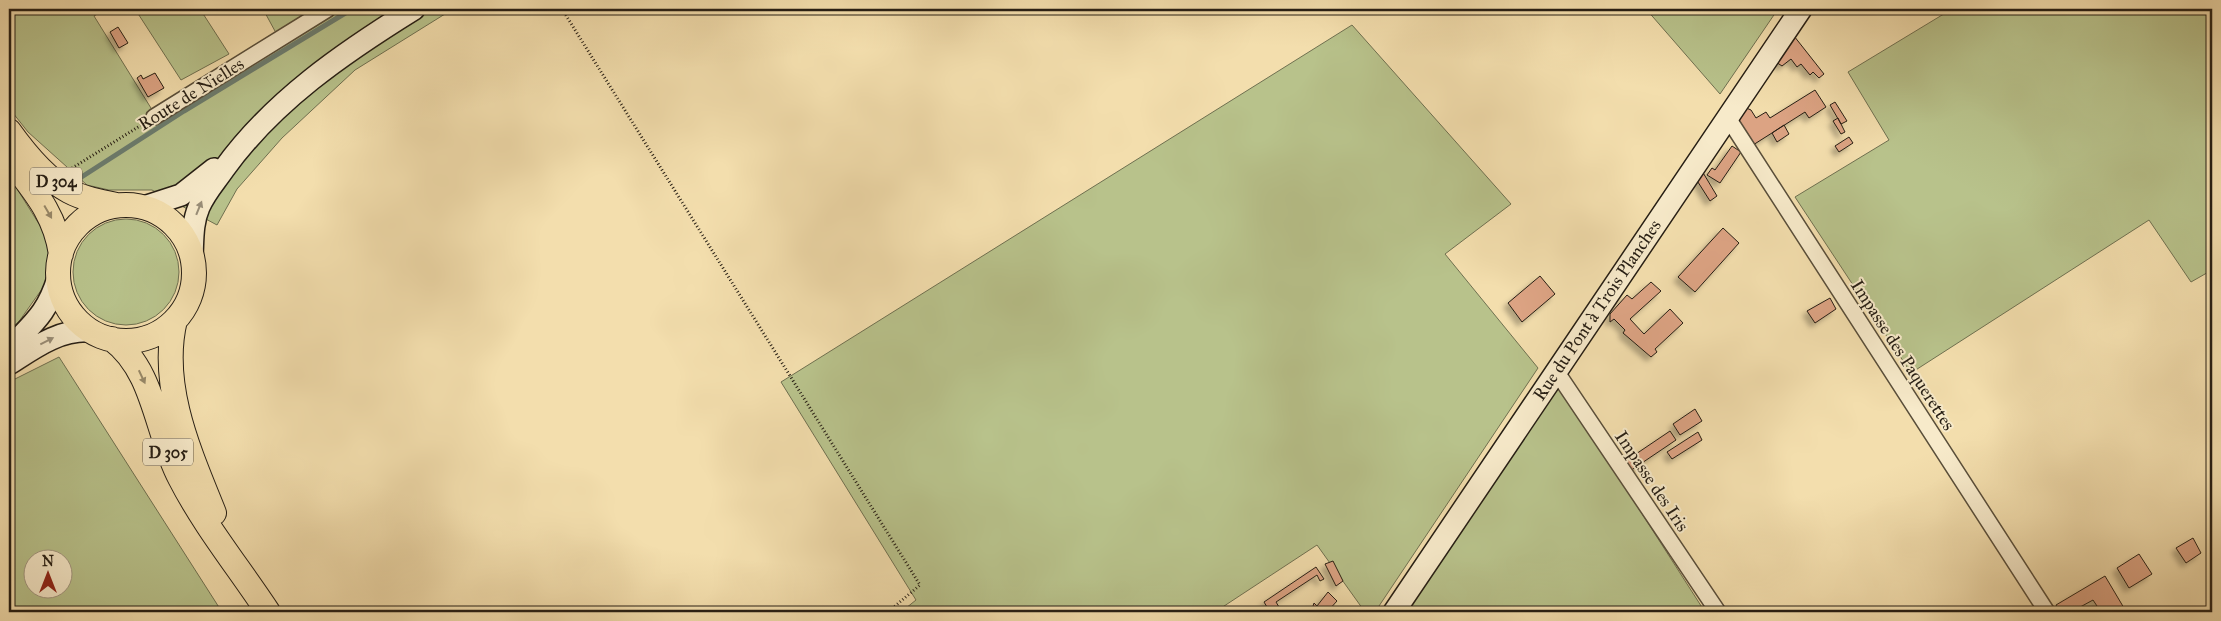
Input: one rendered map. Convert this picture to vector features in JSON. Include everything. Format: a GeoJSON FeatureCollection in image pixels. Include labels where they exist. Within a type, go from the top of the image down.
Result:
{"type":"FeatureCollection","features":[{"type":"Feature","properties":{"kind":"main road","name":"D 304"},"geometry":{"type":"LineString","coordinates":[[9,132],[31,158],[70,191],[86,198],[119,205]]}},
{"type":"Feature","properties":{"kind":"main road","name":"D 304"},"geometry":{"type":"LineString","coordinates":[[9,158],[50,214],[57,231],[61,254]]}},
{"type":"Feature","properties":{"kind":"main road"},"geometry":{"type":"LineString","coordinates":[[119,205],[144,207],[159,213],[178,228],[186,241],[192,256],[194,270],[192,290],[187,303],[175,320],[159,332],[146,338],[133,340],[102,335],[80,322],[66,305],[58,278],[61,254],[71,232],[82,220],[103,209],[119,205]]}},
{"type":"Feature","properties":{"kind":"main road","name":"D 305"},"geometry":{"type":"LineString","coordinates":[[175,320],[171,358],[181,422],[198,474],[234,561]]}},
{"type":"Feature","properties":{"kind":"main road","name":"D 305"},"geometry":{"type":"LineString","coordinates":[[102,335],[126,350],[141,373],[168,452],[180,478],[268,612]]}},
{"type":"Feature","properties":{"kind":"street","name":"Route de Nielles"},"geometry":{"type":"LineString","coordinates":[[154,117],[328,9]]}},
{"type":"Feature","properties":{"kind":"street","name":"Rue du Pont à Trois Planches"},"geometry":{"type":"LineString","coordinates":[[1394,612],[1801,9]]}},
{"type":"Feature","properties":{"kind":"street"},"geometry":{"type":"LineString","coordinates":[[144,207],[173,199],[190,190],[241,146],[311,79],[402,12]]}},
{"type":"Feature","properties":{"kind":"street","name":"Impasse des Paquerettes"},"geometry":{"type":"LineString","coordinates":[[1728,118],[2046,612]]}},
{"type":"Feature","properties":{"kind":"street"},"geometry":{"type":"LineString","coordinates":[[192,256],[194,225],[199,208],[241,146]]}},
{"type":"Feature","properties":{"kind":"street"},"geometry":{"type":"LineString","coordinates":[[9,349],[41,316],[51,300],[58,278]]}},
{"type":"Feature","properties":{"kind":"street"},"geometry":{"type":"LineString","coordinates":[[9,364],[55,337],[76,331],[102,335]]}},
{"type":"Feature","properties":{"kind":"street","name":"Impasse des Iris"},"geometry":{"type":"LineString","coordinates":[[1556,371],[1718,612]]}},
{"type":"Feature","properties":{"kind":"path"},"geometry":{"type":"LineString","coordinates":[[562,9],[920,585],[888,612]]}},
{"type":"Feature","properties":{"kind":"path","name":"Route de Nielles"},"geometry":{"type":"LineString","coordinates":[[54,179],[154,117]]}},
{"type":"Feature","properties":{"kind":"green space"},"geometry":{"type":"Polygon","coordinates":[[[9,9],[106,9],[94,16],[159,121],[282,44],[263,9],[453,9],[355,70],[282,138],[237,189],[217,225],[152,190],[109,190],[87,185],[28,132],[9,108],[9,9]]]}},
{"type":"Feature","properties":{"kind":"green space"},"geometry":{"type":"Polygon","coordinates":[[[135,9],[200,9],[229,54],[181,80],[135,9]]]}},
{"type":"Feature","properties":{"kind":"green space"},"geometry":{"type":"Polygon","coordinates":[[[1646,9],[1778,9],[1720,94],[1646,9]]]}},
{"type":"Feature","properties":{"kind":"green space"},"geometry":{"type":"Polygon","coordinates":[[[1952,9],[2212,9],[2212,270],[2191,282],[2149,220],[1911,373],[1795,197],[1889,140],[1848,72],[1952,9]]]}},
{"type":"Feature","properties":{"kind":"green space"},"geometry":{"type":"Polygon","coordinates":[[[1352,25],[1511,204],[1445,254],[1538,368],[1375,612],[1365,612],[1317,545],[1215,612],[901,612],[916,600],[781,382],[1352,25]]]}},
{"type":"Feature","properties":{"kind":"green space"},"geometry":{"type":"Polygon","coordinates":[[[9,176],[49,240],[47,282],[20,320],[9,331],[9,176]]]}},
{"type":"Feature","properties":{"kind":"green space"},"geometry":{"type":"Polygon","coordinates":[[[126,219],[146,223],[163,235],[175,252],[179,272],[175,292],[163,309],[146,321],[126,325],[106,321],[89,309],[77,292],[73,272],[77,252],[89,235],[106,223],[126,219]]]}},
{"type":"Feature","properties":{"kind":"green space"},"geometry":{"type":"Polygon","coordinates":[[[59,357],[222,612],[9,612],[9,382],[59,357]]]}},
{"type":"Feature","properties":{"kind":"green space"},"geometry":{"type":"Polygon","coordinates":[[[1557,381],[1705,612],[1407,612],[1525,437],[1557,381]]]}},
{"type":"Feature","properties":{"kind":"building"},"geometry":{"type":"Polygon","coordinates":[[[118,27],[128,43],[119,48],[110,32],[118,27]]]}},
{"type":"Feature","properties":{"kind":"building"},"geometry":{"type":"Polygon","coordinates":[[[1794,36],[1824,74],[1819,78],[1813,72],[1810,75],[1801,64],[1797,67],[1791,59],[1782,66],[1776,62],[1794,36]]]}},
{"type":"Feature","properties":{"kind":"building"},"geometry":{"type":"Polygon","coordinates":[[[155,73],[164,88],[148,97],[137,78],[141,75],[143,79],[155,73]]]}},
{"type":"Feature","properties":{"kind":"building"},"geometry":{"type":"Polygon","coordinates":[[[1815,90],[1826,107],[1809,118],[1805,112],[1753,145],[1736,118],[1744,107],[1751,110],[1756,118],[1766,112],[1770,118],[1815,90]]]}},
{"type":"Feature","properties":{"kind":"building"},"geometry":{"type":"Polygon","coordinates":[[[1835,102],[1847,121],[1841,124],[1830,105],[1835,102]]]}},
{"type":"Feature","properties":{"kind":"building"},"geometry":{"type":"Polygon","coordinates":[[[1838,118],[1845,132],[1841,134],[1833,121],[1838,118]]]}},
{"type":"Feature","properties":{"kind":"building"},"geometry":{"type":"Polygon","coordinates":[[[1784,125],[1789,134],[1777,142],[1772,133],[1784,125]]]}},
{"type":"Feature","properties":{"kind":"building"},"geometry":{"type":"Polygon","coordinates":[[[1849,137],[1853,143],[1839,152],[1835,146],[1849,137]]]}},
{"type":"Feature","properties":{"kind":"building"},"geometry":{"type":"Polygon","coordinates":[[[1732,146],[1741,152],[1720,183],[1707,175],[1712,168],[1715,170],[1732,146]]]}},
{"type":"Feature","properties":{"kind":"building"},"geometry":{"type":"Polygon","coordinates":[[[1702,171],[1717,196],[1710,201],[1696,179],[1702,171]]]}},
{"type":"Feature","properties":{"kind":"building"},"geometry":{"type":"Polygon","coordinates":[[[1723,228],[1739,243],[1695,292],[1678,277],[1723,228]]]}},
{"type":"Feature","properties":{"kind":"building"},"geometry":{"type":"Polygon","coordinates":[[[1540,276],[1555,294],[1522,322],[1508,303],[1540,276]]]}},
{"type":"Feature","properties":{"kind":"building"},"geometry":{"type":"Polygon","coordinates":[[[1651,282],[1661,291],[1630,319],[1644,334],[1670,309],[1683,323],[1655,349],[1657,352],[1651,357],[1623,333],[1625,330],[1614,319],[1610,322],[1610,314],[1627,295],[1632,299],[1651,282]]]}},
{"type":"Feature","properties":{"kind":"building"},"geometry":{"type":"Polygon","coordinates":[[[1830,298],[1836,309],[1815,323],[1807,311],[1830,298]]]}},
{"type":"Feature","properties":{"kind":"building"},"geometry":{"type":"Polygon","coordinates":[[[1695,409],[1702,421],[1680,435],[1673,424],[1695,409]]]}},
{"type":"Feature","properties":{"kind":"building"},"geometry":{"type":"Polygon","coordinates":[[[1670,431],[1676,440],[1630,471],[1624,457],[1628,455],[1630,458],[1670,431]]]}},
{"type":"Feature","properties":{"kind":"building"},"geometry":{"type":"Polygon","coordinates":[[[1698,432],[1702,440],[1672,459],[1667,452],[1698,432]]]}},
{"type":"Feature","properties":{"kind":"building"},"geometry":{"type":"Polygon","coordinates":[[[2193,538],[2201,553],[2186,563],[2176,548],[2193,538]]]}},
{"type":"Feature","properties":{"kind":"building"},"geometry":{"type":"Polygon","coordinates":[[[2139,554],[2152,574],[2129,588],[2117,568],[2139,554]]]}},
{"type":"Feature","properties":{"kind":"building"},"geometry":{"type":"Polygon","coordinates":[[[1333,561],[1343,581],[1336,586],[1325,564],[1333,561]]]}},
{"type":"Feature","properties":{"kind":"building"},"geometry":{"type":"Polygon","coordinates":[[[1316,567],[1324,579],[1320,581],[1317,575],[1276,602],[1282,612],[1270,612],[1264,602],[1316,567]]]}},
{"type":"Feature","properties":{"kind":"building"},"geometry":{"type":"Polygon","coordinates":[[[2105,576],[2124,608],[2115,612],[2101,612],[2093,600],[2071,612],[2060,612],[2056,605],[2105,576]]]}},
{"type":"Feature","properties":{"kind":"building"},"geometry":{"type":"Polygon","coordinates":[[[1328,592],[1337,601],[1327,612],[1311,612],[1314,603],[1317,606],[1328,592]]]}},
{"type":"Feature","properties":{"kind":"waterway"},"geometry":{"type":"LineString","coordinates":[[80,178],[184,111],[352,9]]}}]}
